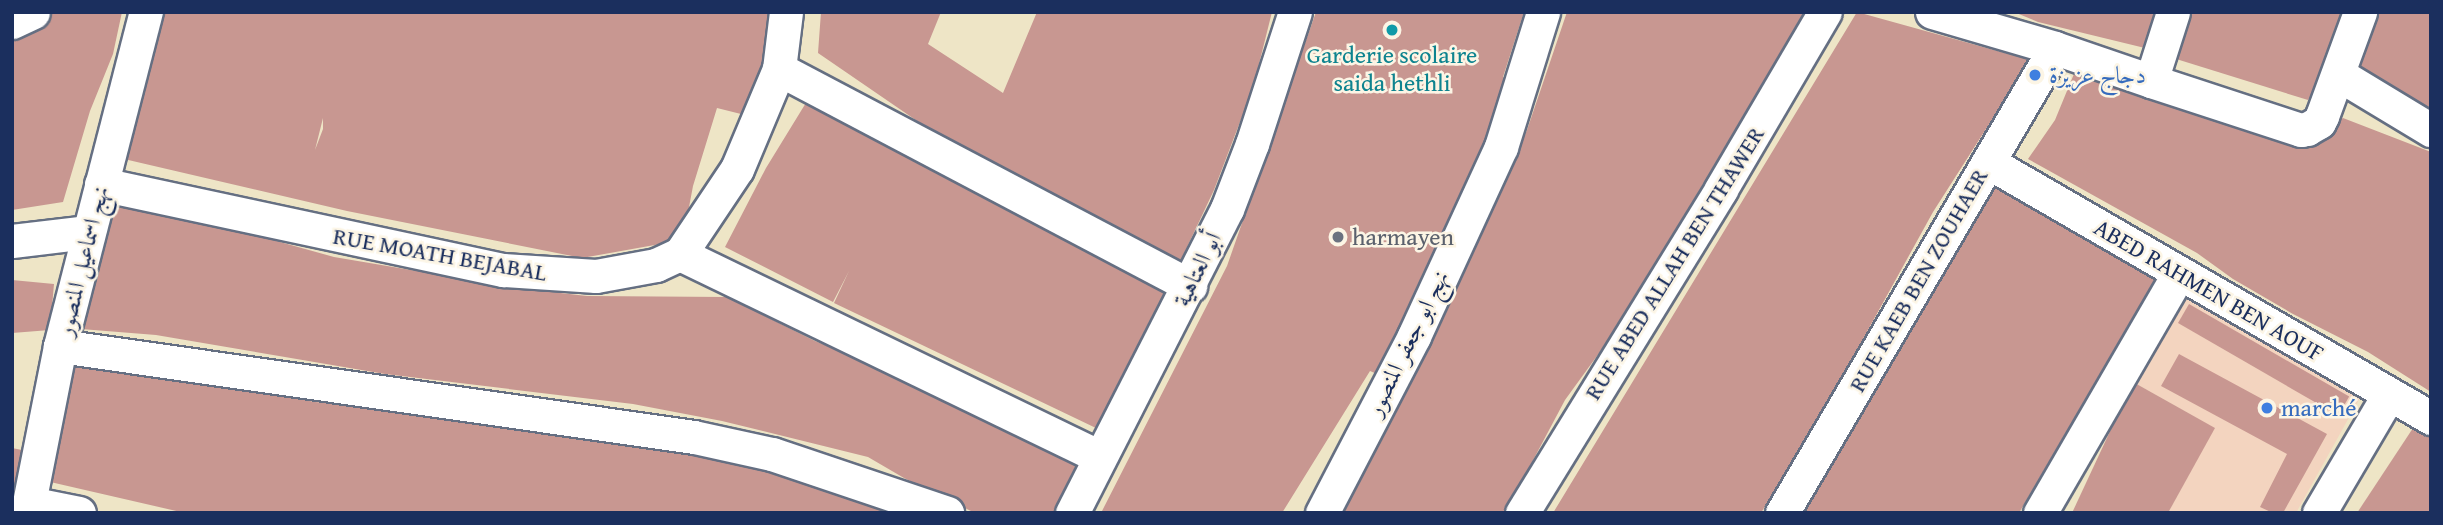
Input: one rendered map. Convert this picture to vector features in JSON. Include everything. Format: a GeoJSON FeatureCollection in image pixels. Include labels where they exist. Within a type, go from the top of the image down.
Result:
{"type":"FeatureCollection","features":[{"type":"Feature","properties":{"kind":"street"},"geometry":{"type":"LineString","coordinates":[[12,22],[33,12]]}},
{"type":"Feature","properties":{"kind":"street","name":"نهج اسماعيل المنصور"},"geometry":{"type":"LineString","coordinates":[[28,508],[60,346],[146,12]]}},
{"type":"Feature","properties":{"kind":"street"},"geometry":{"type":"LineString","coordinates":[[786,12],[779,69],[737,169],[680,254],[1100,457]]}},
{"type":"Feature","properties":{"kind":"street","name":"أبو العتاهية"},"geometry":{"type":"LineString","coordinates":[[1072,513],[1227,209],[1248,155],[1295,12]]}},
{"type":"Feature","properties":{"kind":"street","name":"نهج ابو جعفر المنصور"},"geometry":{"type":"LineString","coordinates":[[1322,513],[1414,336],[1501,147],[1543,12]]}},
{"type":"Feature","properties":{"kind":"street","name":"RUE ABED ALLAH BEN THAWER"},"geometry":{"type":"LineString","coordinates":[[1522,513],[1721,189],[1825,12]]}},
{"type":"Feature","properties":{"kind":"street"},"geometry":{"type":"LineString","coordinates":[[1932,12],[2055,48],[2301,130],[2319,122],[2360,12]]}},
{"type":"Feature","properties":{"kind":"street"},"geometry":{"type":"LineString","coordinates":[[2151,81],[2173,12]]}},
{"type":"Feature","properties":{"kind":"street","name":"RUE KAEB BEN ZOUHAER"},"geometry":{"type":"LineString","coordinates":[[1782,513],[2055,48]]}},
{"type":"Feature","properties":{"kind":"street"},"geometry":{"type":"LineString","coordinates":[[779,69],[1190,286]]}},
{"type":"Feature","properties":{"kind":"street"},"geometry":{"type":"LineString","coordinates":[[2338,74],[2431,130]]}},
{"type":"Feature","properties":{"kind":"street","name":"ABED RAHMEN BEN AOUF"},"geometry":{"type":"LineString","coordinates":[[1988,162],[2431,418]]}},
{"type":"Feature","properties":{"kind":"street","name":"RUE MOATH BEJABAL"},"geometry":{"type":"LineString","coordinates":[[102,184],[503,270],[596,276],[656,265],[680,254]]}},
{"type":"Feature","properties":{"kind":"street"},"geometry":{"type":"LineString","coordinates":[[12,241],[88,232]]}},
{"type":"Feature","properties":{"kind":"street"},"geometry":{"type":"LineString","coordinates":[[2040,513],[2179,273]]}},
{"type":"Feature","properties":{"kind":"street"},"geometry":{"type":"LineString","coordinates":[[60,346],[694,436],[795,461],[947,513]]}},
{"type":"Feature","properties":{"kind":"street"},"geometry":{"type":"LineString","coordinates":[[2319,513],[2389,394]]}},
{"type":"Feature","properties":{"kind":"street"},"geometry":{"type":"LineString","coordinates":[[28,508],[79,513]]}},
{"type":"Feature","properties":{"kind":"shaded area","name":"marché"},"geometry":{"type":"Polygon","coordinates":[[[2187,286],[2366,387],[2296,513],[2168,513],[2214,428],[2133,382],[2187,286]]]}},
{"type":"Feature","properties":{"kind":"building"},"geometry":{"type":"Polygon","coordinates":[[[55,12],[122,12],[113,54],[90,111],[63,202],[12,210],[12,35],[55,12]]]}},
{"type":"Feature","properties":{"kind":"building"},"geometry":{"type":"Polygon","coordinates":[[[160,12],[779,12],[753,117],[717,108],[693,186],[686,223],[677,241],[582,258],[347,211],[124,159],[160,12]],[[323,118],[315,150],[323,129],[323,118]]]}},
{"type":"Feature","properties":{"kind":"building"},"geometry":{"type":"Polygon","coordinates":[[[821,12],[941,12],[928,44],[1003,93],[1037,12],[1272,12],[1253,88],[1214,190],[1180,262],[1076,214],[974,160],[818,53],[821,12]]]}},
{"type":"Feature","properties":{"kind":"building"},"geometry":{"type":"Polygon","coordinates":[[[1316,12],[1524,12],[1503,77],[1514,82],[1392,345],[1384,377],[1370,371],[1282,513],[1101,513],[1227,266],[1316,12]]]}},
{"type":"Feature","properties":{"kind":"building"},"geometry":{"type":"Polygon","coordinates":[[[1567,12],[1811,12],[1602,349],[1565,400],[1505,513],[1344,513],[1368,459],[1411,383],[1503,188],[1527,130],[1567,12]]]}},
{"type":"Feature","properties":{"kind":"building"},"geometry":{"type":"Polygon","coordinates":[[[1857,12],[2030,60],[1933,212],[1831,397],[1761,513],[1553,513],[1857,12]]]}},
{"type":"Feature","properties":{"kind":"building"},"geometry":{"type":"Polygon","coordinates":[[[2014,12],[2163,12],[2149,49],[2038,22],[2014,12]]]}},
{"type":"Feature","properties":{"kind":"building"},"geometry":{"type":"Polygon","coordinates":[[[2186,12],[2352,12],[2339,47],[2308,100],[2173,58],[2186,12]]]}},
{"type":"Feature","properties":{"kind":"building"},"geometry":{"type":"Polygon","coordinates":[[[2378,12],[2431,12],[2431,114],[2353,77],[2378,12]]]}},
{"type":"Feature","properties":{"kind":"building"},"geometry":{"type":"Polygon","coordinates":[[[2076,69],[2304,142],[2343,118],[2431,152],[2431,392],[2368,352],[2293,314],[2233,279],[2197,253],[2028,159],[2055,120],[2076,69]]]}},
{"type":"Feature","properties":{"kind":"building"},"geometry":{"type":"Polygon","coordinates":[[[812,93],[1174,297],[1098,429],[834,303],[849,271],[833,302],[725,247],[766,168],[812,93]]]}},
{"type":"Feature","properties":{"kind":"building"},"geometry":{"type":"Polygon","coordinates":[[[1992,180],[2157,277],[2019,513],[1797,513],[1992,180]]]}},
{"type":"Feature","properties":{"kind":"building"},"geometry":{"type":"Polygon","coordinates":[[[105,200],[244,232],[334,257],[517,288],[587,296],[727,297],[815,341],[894,373],[946,403],[1081,467],[1059,513],[975,513],[868,457],[722,421],[633,404],[385,374],[156,335],[81,329],[105,200]]]}},
{"type":"Feature","properties":{"kind":"building"},"geometry":{"type":"Polygon","coordinates":[[[12,280],[54,284],[50,330],[12,333],[12,280]]]}},
{"type":"Feature","properties":{"kind":"building"},"geometry":{"type":"Polygon","coordinates":[[[2189,304],[2349,396],[2338,416],[2178,323],[2189,304]]]}},
{"type":"Feature","properties":{"kind":"building"},"geometry":{"type":"Polygon","coordinates":[[[2179,354],[2327,434],[2283,513],[2273,513],[2260,507],[2287,454],[2161,386],[2179,354]]]}},
{"type":"Feature","properties":{"kind":"building"},"geometry":{"type":"Polygon","coordinates":[[[72,361],[210,381],[315,402],[360,405],[621,440],[787,475],[907,513],[185,513],[46,481],[72,361]]]}},
{"type":"Feature","properties":{"kind":"building"},"geometry":{"type":"Polygon","coordinates":[[[2133,382],[2215,428],[2168,513],[2072,513],[2133,382]]]}},
{"type":"Feature","properties":{"kind":"building"},"geometry":{"type":"Polygon","coordinates":[[[2417,422],[2431,431],[2431,513],[2357,513],[2417,422]]]}},
{"type":"Feature","properties":{"kind":"building"},"geometry":{"type":"Polygon","coordinates":[[[12,448],[22,450],[14,497],[12,497],[12,448]]]}},
{"type":"Feature","properties":{"kind":"place","name":"Garderie scolaire saida hethli"},"geometry":{"type":"Point","coordinates":[1392,30]}},
{"type":"Feature","properties":{"kind":"place","name":"دجاج عزيزة"},"geometry":{"type":"Point","coordinates":[2035,75]}},
{"type":"Feature","properties":{"kind":"place","name":"harmayen"},"geometry":{"type":"Point","coordinates":[1338,237]}},
{"type":"Feature","properties":{"kind":"place","name":"marché"},"geometry":{"type":"Point","coordinates":[2267,408]}}]}
